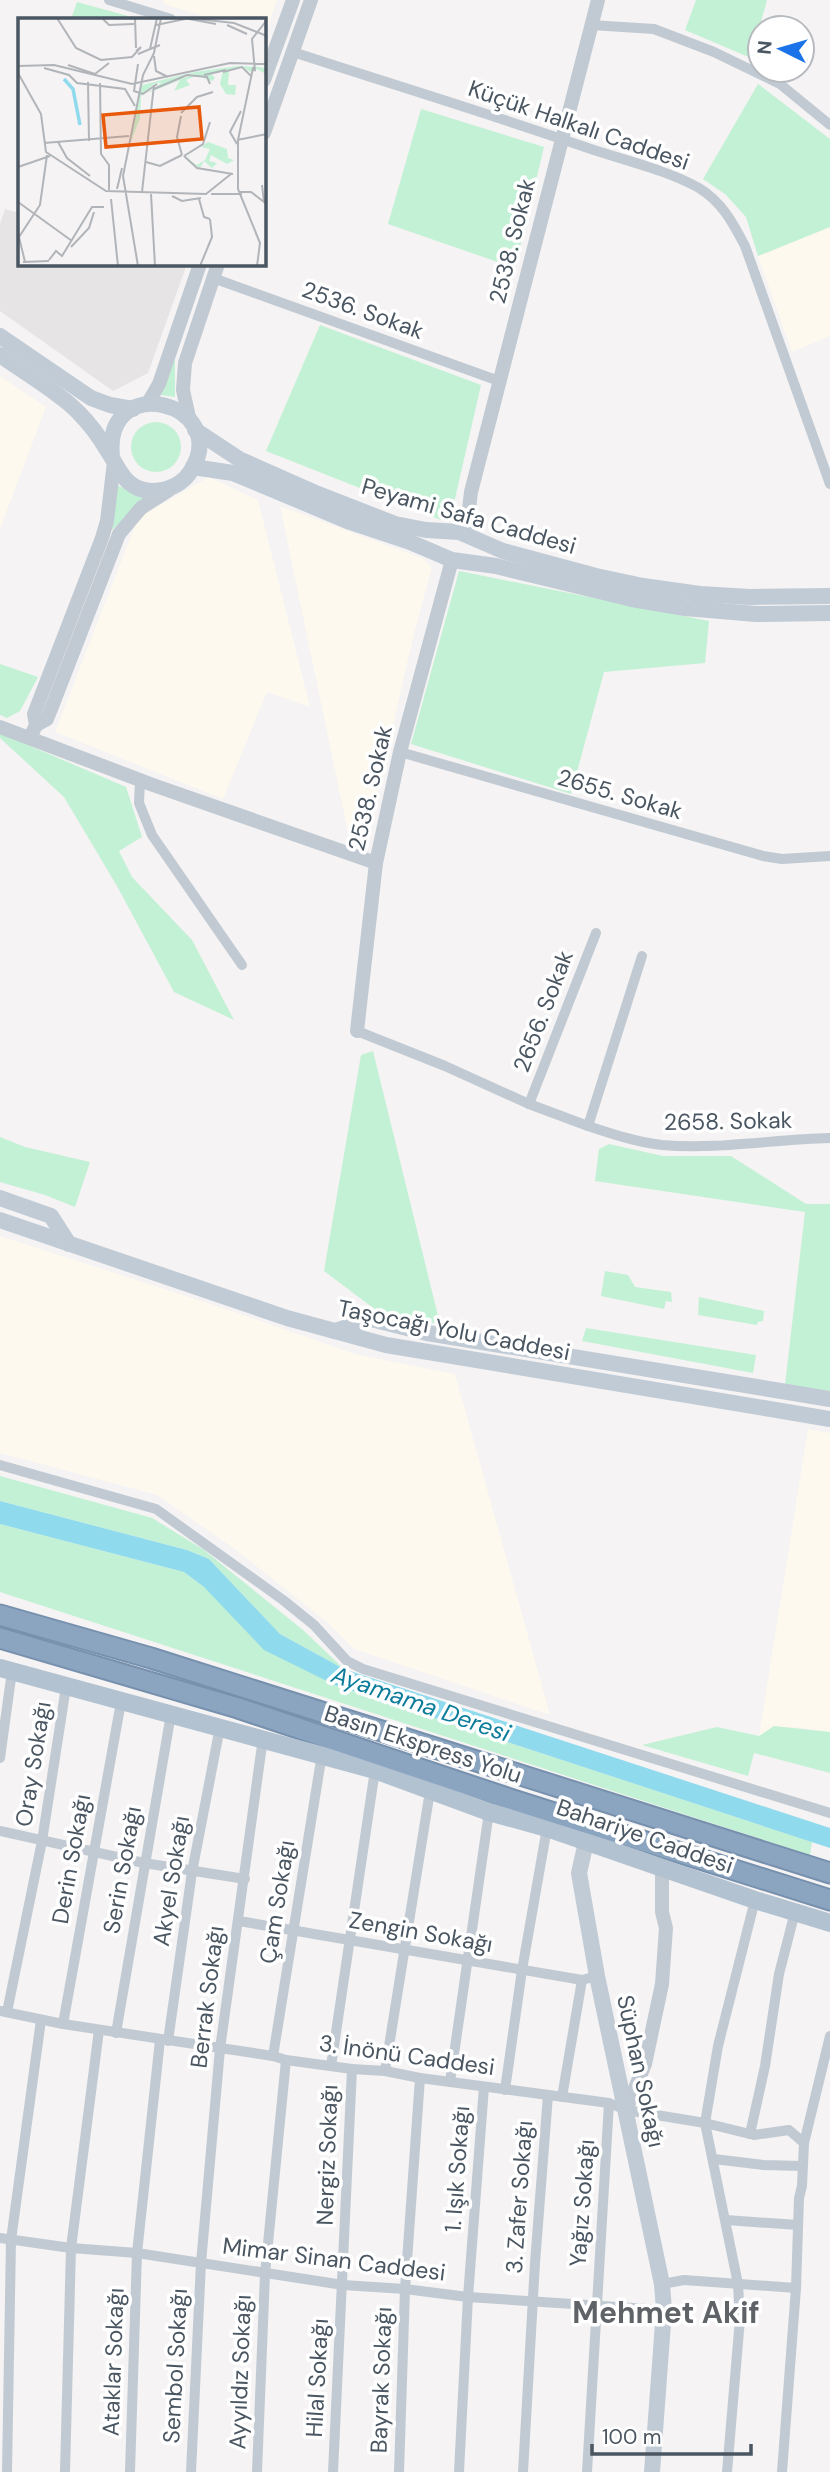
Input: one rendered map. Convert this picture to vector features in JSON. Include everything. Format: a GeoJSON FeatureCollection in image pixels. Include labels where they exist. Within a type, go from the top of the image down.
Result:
{"type":"FeatureCollection","features":[{"type":"Feature","properties":{"kind":"highway","name":"Basın Ekspress Yolu"},"geometry":{"type":"LineString","coordinates":[[0,1615],[164,1662],[830,1873]]}},
{"type":"Feature","properties":{"kind":"highway","name":"Basın Ekspress Yolu"},"geometry":{"type":"LineString","coordinates":[[0,1639],[238,1708],[516,1801],[830,1900]]}},
{"type":"Feature","properties":{"kind":"main road"},"geometry":{"type":"LineString","coordinates":[[0,336],[91,398],[110,405],[171,406],[181,412],[193,426],[198,449],[193,467],[175,486],[149,491],[136,487],[125,480],[94,430],[75,409],[0,355]]}},
{"type":"Feature","properties":{"kind":"main road"},"geometry":{"type":"LineString","coordinates":[[113,459],[111,446],[116,426],[121,418],[141,406]]}},
{"type":"Feature","properties":{"kind":"main road","name":"Peyami Safa Caddesi"},"geometry":{"type":"LineString","coordinates":[[193,426],[239,459],[318,494],[396,524],[457,532],[522,557],[643,586],[750,597],[830,596]]}},
{"type":"Feature","properties":{"kind":"main road","name":"Peyami Safa Caddesi"},"geometry":{"type":"LineString","coordinates":[[193,467],[233,473],[351,522],[454,560],[496,566],[632,599],[685,608],[755,614],[830,612]]}},
{"type":"Feature","properties":{"kind":"main road"},"geometry":{"type":"LineString","coordinates":[[457,532],[472,550],[454,560],[441,545],[457,532]]}},
{"type":"Feature","properties":{"kind":"main road"},"geometry":{"type":"LineString","coordinates":[[0,1198],[51,1216],[69,1244]]}},
{"type":"Feature","properties":{"kind":"main road"},"geometry":{"type":"LineString","coordinates":[[19,1226],[26,1207]]}},
{"type":"Feature","properties":{"kind":"main road","name":"Taşocağı Yolu Caddesi"},"geometry":{"type":"LineString","coordinates":[[0,1220],[287,1318],[386,1345],[830,1419]]}},
{"type":"Feature","properties":{"kind":"main road","name":"Taşocağı Yolu Caddesi"},"geometry":{"type":"LineString","coordinates":[[335,1331],[370,1319],[441,1335],[830,1399]]}},
{"type":"Feature","properties":{"kind":"main road","name":"Bahariye Caddesi"},"geometry":{"type":"LineString","coordinates":[[6,1670],[375,1770],[489,1812],[547,1828],[662,1869],[830,1923]]}},
{"type":"Feature","properties":{"kind":"main road","name":"Süphan Sokağı"},"geometry":{"type":"LineString","coordinates":[[586,1842],[579,1873],[590,1978],[626,2110],[662,2284],[664,2310],[652,2472]]}},
{"type":"Feature","properties":{"kind":"street"},"geometry":{"type":"LineString","coordinates":[[109,0],[168,18]]}},
{"type":"Feature","properties":{"kind":"street"},"geometry":{"type":"LineString","coordinates":[[266,68],[269,50],[293,0]]}},
{"type":"Feature","properties":{"kind":"street"},"geometry":{"type":"LineString","coordinates":[[266,127],[311,0]]}},
{"type":"Feature","properties":{"kind":"street","name":"2538. Sokak"},"geometry":{"type":"LineString","coordinates":[[457,532],[467,526],[471,492],[598,0]]}},
{"type":"Feature","properties":{"kind":"street"},"geometry":{"type":"LineString","coordinates":[[592,25],[654,29],[714,52],[780,84],[830,125]]}},
{"type":"Feature","properties":{"kind":"street","name":"Küçük Halkalı Caddesi"},"geometry":{"type":"LineString","coordinates":[[293,52],[562,139],[699,188],[724,210],[745,246],[830,484]]}},
{"type":"Feature","properties":{"kind":"street"},"geometry":{"type":"LineString","coordinates":[[141,406],[159,384],[199,266]]}},
{"type":"Feature","properties":{"kind":"street"},"geometry":{"type":"LineString","coordinates":[[193,426],[183,390],[186,363],[216,271]]}},
{"type":"Feature","properties":{"kind":"street","name":"2536. Sokak"},"geometry":{"type":"LineString","coordinates":[[216,271],[499,381]]}},
{"type":"Feature","properties":{"kind":"street"},"geometry":{"type":"LineString","coordinates":[[33,732],[34,714],[107,521],[113,459]]}},
{"type":"Feature","properties":{"kind":"street"},"geometry":{"type":"LineString","coordinates":[[33,732],[47,719],[119,534],[141,509],[175,486]]}},
{"type":"Feature","properties":{"kind":"street","name":"2538. Sokak"},"geometry":{"type":"LineString","coordinates":[[357,1031],[376,863],[400,752],[454,560]]}},
{"type":"Feature","properties":{"kind":"street"},"geometry":{"type":"LineString","coordinates":[[0,727],[33,732],[140,781],[376,863]]}},
{"type":"Feature","properties":{"kind":"street","name":"2655. Sokak"},"geometry":{"type":"LineString","coordinates":[[400,752],[763,856],[782,859],[830,856]]}},
{"type":"Feature","properties":{"kind":"street"},"geometry":{"type":"LineString","coordinates":[[140,781],[138,803],[152,835],[242,965]]}},
{"type":"Feature","properties":{"kind":"street","name":"2656. Sokak"},"geometry":{"type":"LineString","coordinates":[[529,1104],[596,933]]}},
{"type":"Feature","properties":{"kind":"street"},"geometry":{"type":"LineString","coordinates":[[588,1126],[642,956]]}},
{"type":"Feature","properties":{"kind":"street","name":"2658. Sokak"},"geometry":{"type":"LineString","coordinates":[[357,1031],[445,1066],[529,1104],[627,1139],[660,1145],[702,1147],[830,1138]]}},
{"type":"Feature","properties":{"kind":"street"},"geometry":{"type":"LineString","coordinates":[[0,1465],[156,1508],[283,1600],[314,1626],[347,1661],[363,1669],[830,1813]]}},
{"type":"Feature","properties":{"kind":"street"},"geometry":{"type":"LineString","coordinates":[[0,1758],[6,1670]]}},
{"type":"Feature","properties":{"kind":"street","name":"Oray Sokağı"},"geometry":{"type":"LineString","coordinates":[[3,2011],[42,1841],[66,1687]]}},
{"type":"Feature","properties":{"kind":"street","name":"Derin Sokağı"},"geometry":{"type":"LineString","coordinates":[[63,2024],[121,1702]]}},
{"type":"Feature","properties":{"kind":"street","name":"Serin Sokağı"},"geometry":{"type":"LineString","coordinates":[[116,2032],[171,1714]]}},
{"type":"Feature","properties":{"kind":"street","name":"Akyel Sokağı"},"geometry":{"type":"LineString","coordinates":[[137,2253],[164,2040],[220,1727]]}},
{"type":"Feature","properties":{"kind":"street","name":"Berrak Sokağı"},"geometry":{"type":"LineString","coordinates":[[201,2263],[220,2049],[263,1738]]}},
{"type":"Feature","properties":{"kind":"street","name":"Çam Sokağı"},"geometry":{"type":"LineString","coordinates":[[273,2056],[321,1754]]}},
{"type":"Feature","properties":{"kind":"street","name":"Nergiz Sokağı"},"geometry":{"type":"LineString","coordinates":[[331,2066],[375,1770]]}},
{"type":"Feature","properties":{"kind":"street"},"geometry":{"type":"LineString","coordinates":[[384,2071],[430,1791]]}},
{"type":"Feature","properties":{"kind":"street"},"geometry":{"type":"LineString","coordinates":[[450,2082],[489,1812]]}},
{"type":"Feature","properties":{"kind":"street"},"geometry":{"type":"LineString","coordinates":[[505,2090],[522,1970],[547,1828]]}},
{"type":"Feature","properties":{"kind":"street"},"geometry":{"type":"LineString","coordinates":[[0,1831],[144,1863],[245,1879]]}},
{"type":"Feature","properties":{"kind":"street"},"geometry":{"type":"LineString","coordinates":[[626,2110],[645,2064],[662,1984],[666,1928],[662,1912],[662,1869]]}},
{"type":"Feature","properties":{"kind":"street"},"geometry":{"type":"LineString","coordinates":[[727,2472],[740,2319],[738,2284],[705,2123],[718,2046],[755,1900]]}},
{"type":"Feature","properties":{"kind":"street"},"geometry":{"type":"LineString","coordinates":[[750,2134],[765,2066],[779,1974],[795,1912]]}},
{"type":"Feature","properties":{"kind":"street","name":"Zengin Sokağı"},"geometry":{"type":"LineString","coordinates":[[239,1921],[405,1951],[590,1978]]}},
{"type":"Feature","properties":{"kind":"street"},"geometry":{"type":"LineString","coordinates":[[562,2097],[590,1978]]}},
{"type":"Feature","properties":{"kind":"street","name":"3. İnönü Caddesi"},"geometry":{"type":"LineString","coordinates":[[3,2011],[63,2024],[286,2060],[609,2103],[626,2110],[705,2123],[750,2134],[789,2130],[804,2143]]}},
{"type":"Feature","properties":{"kind":"street"},"geometry":{"type":"LineString","coordinates":[[8,2472],[6,2239],[41,2020]]}},
{"type":"Feature","properties":{"kind":"street"},"geometry":{"type":"LineString","coordinates":[[65,2472],[71,2248],[99,2030]]}},
{"type":"Feature","properties":{"kind":"street"},"geometry":{"type":"LineString","coordinates":[[782,2472],[804,2143],[830,2036]]}},
{"type":"Feature","properties":{"kind":"street"},"geometry":{"type":"LineString","coordinates":[[265,2274],[286,2060]]}},
{"type":"Feature","properties":{"kind":"street","name":"Nergiz Sokağı"},"geometry":{"type":"LineString","coordinates":[[343,2285],[352,2069]]}},
{"type":"Feature","properties":{"kind":"street","name":"Bayrak Sokağı"},"geometry":{"type":"LineString","coordinates":[[399,2472],[405,2289],[420,2078]]}},
{"type":"Feature","properties":{"kind":"street","name":"1. Işık Sokağı"},"geometry":{"type":"LineString","coordinates":[[459,2472],[468,2297],[484,2087]]}},
{"type":"Feature","properties":{"kind":"street","name":"3. Zafer Sokağı"},"geometry":{"type":"LineString","coordinates":[[523,2472],[548,2095]]}},
{"type":"Feature","properties":{"kind":"street","name":"Yağız Sokağı"},"geometry":{"type":"LineString","coordinates":[[587,2472],[609,2103]]}},
{"type":"Feature","properties":{"kind":"street"},"geometry":{"type":"LineString","coordinates":[[714,2159],[802,2166]]}},
{"type":"Feature","properties":{"kind":"street"},"geometry":{"type":"LineString","coordinates":[[726,2220],[798,2225]]}},
{"type":"Feature","properties":{"kind":"street","name":"Mimar Sinan Caddesi"},"geometry":{"type":"LineString","coordinates":[[6,2239],[137,2253],[343,2285],[468,2297],[664,2310]]}},
{"type":"Feature","properties":{"kind":"street","name":"Ataklar Sokağı"},"geometry":{"type":"LineString","coordinates":[[130,2472],[137,2253]]}},
{"type":"Feature","properties":{"kind":"street","name":"Sembol Sokağı"},"geometry":{"type":"LineString","coordinates":[[191,2472],[201,2263]]}},
{"type":"Feature","properties":{"kind":"street","name":"Ayyıldız Sokağı"},"geometry":{"type":"LineString","coordinates":[[257,2472],[265,2274]]}},
{"type":"Feature","properties":{"kind":"street"},"geometry":{"type":"LineString","coordinates":[[662,2284],[684,2280],[796,2288]]}},
{"type":"Feature","properties":{"kind":"street","name":"Hilal Sokağı"},"geometry":{"type":"LineString","coordinates":[[333,2472],[343,2285]]}},
{"type":"Feature","properties":{"kind":"shaded area"},"geometry":{"type":"Polygon","coordinates":[[[163,0],[277,0],[266,29],[266,18],[210,18],[164,4],[163,0]]]}},
{"type":"Feature","properties":{"kind":"shaded area"},"geometry":{"type":"Polygon","coordinates":[[[5,209],[18,213],[18,266],[186,266],[148,373],[113,391],[0,311],[0,224],[5,209]]]}},
{"type":"Feature","properties":{"kind":"shaded area"},"geometry":{"type":"Polygon","coordinates":[[[830,227],[830,336],[792,352],[758,256],[830,227]]]}},
{"type":"Feature","properties":{"kind":"shaded area"},"geometry":{"type":"Polygon","coordinates":[[[0,376],[46,407],[0,529],[0,376]]]}},
{"type":"Feature","properties":{"kind":"shaded area"},"geometry":{"type":"Polygon","coordinates":[[[209,477],[258,500],[310,707],[267,692],[223,799],[55,732],[138,518],[209,477]]]}},
{"type":"Feature","properties":{"kind":"shaded area"},"geometry":{"type":"Polygon","coordinates":[[[280,506],[424,559],[432,568],[414,633],[365,849],[350,842],[280,506]]]}},
{"type":"Feature","properties":{"kind":"shaded area"},"geometry":{"type":"Polygon","coordinates":[[[0,1236],[355,1354],[455,1374],[550,1715],[354,1649],[328,1623],[236,1550],[157,1495],[0,1453],[0,1236]]]}},
{"type":"Feature","properties":{"kind":"shaded area"},"geometry":{"type":"Polygon","coordinates":[[[808,1429],[830,1433],[830,1732],[792,1727],[759,1736],[808,1429]]]}},
{"type":"Feature","properties":{"kind":"green space"},"geometry":{"type":"Polygon","coordinates":[[[696,0],[767,0],[763,14],[746,14],[746,56],[685,30],[696,0]]]}},
{"type":"Feature","properties":{"kind":"green space"},"geometry":{"type":"Polygon","coordinates":[[[77,2],[135,18],[71,18],[77,2]]]}},
{"type":"Feature","properties":{"kind":"green space"},"geometry":{"type":"Polygon","coordinates":[[[758,84],[830,139],[830,227],[758,256],[746,217],[725,194],[703,179],[758,84]]]}},
{"type":"Feature","properties":{"kind":"green space"},"geometry":{"type":"Polygon","coordinates":[[[421,109],[544,147],[515,268],[388,224],[421,109]]]}},
{"type":"Feature","properties":{"kind":"green space"},"geometry":{"type":"Polygon","coordinates":[[[320,325],[481,385],[451,516],[441,520],[266,451],[320,325]]]}},
{"type":"Feature","properties":{"kind":"green space"},"geometry":{"type":"Polygon","coordinates":[[[175,358],[175,397],[161,395],[175,358]]]}},
{"type":"Feature","properties":{"kind":"green space"},"geometry":{"type":"Polygon","coordinates":[[[156,422],[174,429],[181,447],[174,465],[156,472],[138,465],[131,447],[138,429],[156,422]]]}},
{"type":"Feature","properties":{"kind":"green space"},"geometry":{"type":"Polygon","coordinates":[[[115,484],[144,498],[143,502],[112,530],[110,529],[115,484]]]}},
{"type":"Feature","properties":{"kind":"green space"},"geometry":{"type":"Polygon","coordinates":[[[459,571],[709,621],[705,663],[604,672],[571,794],[411,744],[459,571]]]}},
{"type":"Feature","properties":{"kind":"green space"},"geometry":{"type":"Polygon","coordinates":[[[0,664],[38,677],[20,711],[7,718],[0,715],[0,664]]]}},
{"type":"Feature","properties":{"kind":"green space"},"geometry":{"type":"Polygon","coordinates":[[[0,733],[126,787],[142,837],[119,851],[132,877],[192,940],[234,1020],[174,992],[117,886],[64,797],[0,738],[0,733]]]}},
{"type":"Feature","properties":{"kind":"green space"},"geometry":{"type":"Polygon","coordinates":[[[373,1051],[440,1324],[380,1313],[324,1271],[361,1055],[373,1051]]]}},
{"type":"Feature","properties":{"kind":"green space"},"geometry":{"type":"Polygon","coordinates":[[[0,1137],[25,1147],[90,1162],[75,1207],[0,1182],[0,1137]]]}},
{"type":"Feature","properties":{"kind":"green space"},"geometry":{"type":"Polygon","coordinates":[[[609,1144],[663,1156],[731,1156],[806,1204],[830,1204],[830,1391],[785,1385],[805,1212],[595,1181],[599,1149],[609,1144]]]}},
{"type":"Feature","properties":{"kind":"green space"},"geometry":{"type":"Polygon","coordinates":[[[605,1271],[628,1275],[635,1287],[671,1292],[672,1302],[666,1301],[664,1309],[601,1296],[605,1271]]]}},
{"type":"Feature","properties":{"kind":"green space"},"geometry":{"type":"Polygon","coordinates":[[[699,1297],[764,1311],[763,1321],[757,1325],[698,1315],[699,1297]]]}},
{"type":"Feature","properties":{"kind":"green space"},"geometry":{"type":"Polygon","coordinates":[[[586,1328],[756,1355],[753,1373],[582,1341],[586,1328]]]}},
{"type":"Feature","properties":{"kind":"green space"},"geometry":{"type":"Polygon","coordinates":[[[0,1476],[152,1518],[204,1550],[303,1630],[344,1669],[280,1634],[209,1559],[187,1550],[0,1501],[0,1476]]]}},
{"type":"Feature","properties":{"kind":"green space"},"geometry":{"type":"Polygon","coordinates":[[[0,1524],[184,1572],[337,1686],[812,1842],[810,1855],[0,1592],[0,1524]]]}},
{"type":"Feature","properties":{"kind":"green space"},"geometry":{"type":"Polygon","coordinates":[[[774,1726],[830,1732],[830,1773],[754,1753],[748,1776],[642,1745],[717,1727],[759,1736],[774,1726]]]}},
{"type":"Feature","properties":{"kind":"water","name":"Ayamama Deresi"},"geometry":{"type":"Polygon","coordinates":[[[0,1501],[187,1550],[209,1559],[280,1634],[344,1669],[830,1828],[830,1848],[337,1686],[264,1650],[204,1587],[184,1572],[0,1524],[0,1501]]]}},
{"type":"Feature","properties":{"kind":"district","name":"Mehmet Akif"},"geometry":{"type":"Point","coordinates":[666,2313]}}]}
